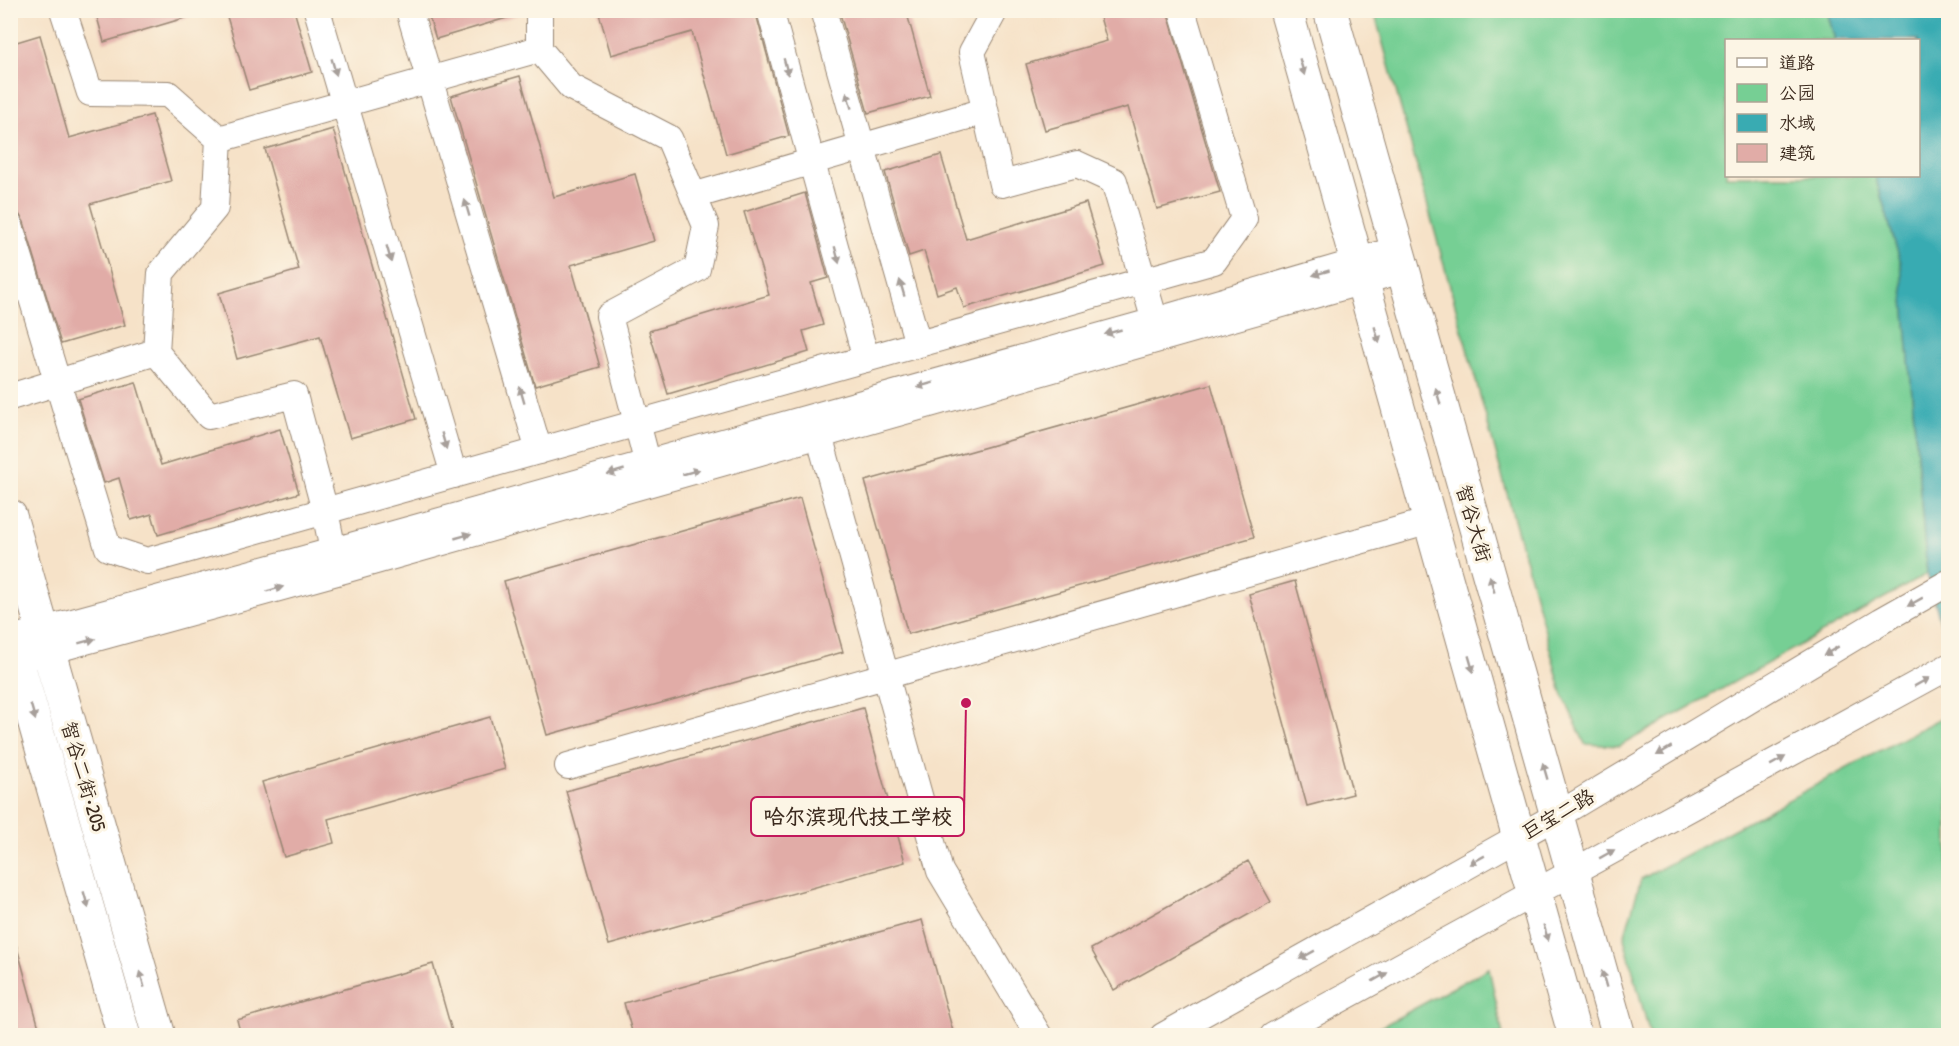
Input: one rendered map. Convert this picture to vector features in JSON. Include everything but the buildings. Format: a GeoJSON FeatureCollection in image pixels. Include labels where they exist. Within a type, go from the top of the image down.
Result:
{"type":"FeatureCollection","features":[{"type":"Feature","properties":{"kind":"main road"},"geometry":{"type":"LineString","coordinates":[[1286,10],[1575,1035]]}},
{"type":"Feature","properties":{"kind":"main road","name":"智谷大街"},"geometry":{"type":"LineString","coordinates":[[1329,10],[1619,1035]]}},
{"type":"Feature","properties":{"kind":"main road","name":"智谷二街•205"},"geometry":{"type":"LineString","coordinates":[[10,516],[22,645],[124,1035]]}},
{"type":"Feature","properties":{"kind":"main road","name":"智谷二街•205"},"geometry":{"type":"LineString","coordinates":[[22,645],[159,1035]]}},
{"type":"Feature","properties":{"kind":"street"},"geometry":{"type":"LineString","coordinates":[[63,10],[90,93],[168,94],[219,139]]}},
{"type":"Feature","properties":{"kind":"street"},"geometry":{"type":"LineString","coordinates":[[317,10],[454,475]]}},
{"type":"Feature","properties":{"kind":"street"},"geometry":{"type":"LineString","coordinates":[[409,10],[539,451]]}},
{"type":"Feature","properties":{"kind":"street"},"geometry":{"type":"LineString","coordinates":[[539,10],[539,49],[571,87],[669,138],[706,226],[697,269],[609,316],[650,473]]}},
{"type":"Feature","properties":{"kind":"street"},"geometry":{"type":"LineString","coordinates":[[770,10],[866,359]]}},
{"type":"Feature","properties":{"kind":"street"},"geometry":{"type":"LineString","coordinates":[[823,10],[918,344]]}},
{"type":"Feature","properties":{"kind":"street"},"geometry":{"type":"LineString","coordinates":[[995,10],[972,52],[1002,184],[1077,164],[1114,181],[1157,330]]}},
{"type":"Feature","properties":{"kind":"street"},"geometry":{"type":"LineString","coordinates":[[10,226],[108,548],[147,561],[1214,261],[1244,219],[1182,10]]}},
{"type":"Feature","properties":{"kind":"street"},"geometry":{"type":"LineString","coordinates":[[219,139],[539,49]]}},
{"type":"Feature","properties":{"kind":"street"},"geometry":{"type":"LineString","coordinates":[[693,196],[985,111]]}},
{"type":"Feature","properties":{"kind":"street"},"geometry":{"type":"LineString","coordinates":[[219,139],[214,208],[161,273],[156,352],[209,416],[294,395],[325,511],[335,561]]}},
{"type":"Feature","properties":{"kind":"street"},"geometry":{"type":"LineString","coordinates":[[22,645],[650,473],[1360,273],[1399,260]]}},
{"type":"Feature","properties":{"kind":"street"},"geometry":{"type":"LineString","coordinates":[[650,473],[819,435],[1157,330]]}},
{"type":"Feature","properties":{"kind":"street"},"geometry":{"type":"LineString","coordinates":[[10,398],[156,352]]}},
{"type":"Feature","properties":{"kind":"street"},"geometry":{"type":"LineString","coordinates":[[819,435],[940,871],[1039,1035]]}},
{"type":"Feature","properties":{"kind":"street"},"geometry":{"type":"LineString","coordinates":[[568,766],[1430,521]]}},
{"type":"Feature","properties":{"kind":"street","name":"巨宝二路"},"geometry":{"type":"LineString","coordinates":[[1163,1035],[1558,815],[1881,621],[1948,584]]}},
{"type":"Feature","properties":{"kind":"street"},"geometry":{"type":"LineString","coordinates":[[1274,1035],[1948,667]]}},
{"type":"Feature","properties":{"kind":"green space"},"geometry":{"type":"Polygon","coordinates":[[[1374,11],[1827,11],[1835,39],[1725,39],[1725,177],[1875,177],[1901,263],[1927,574],[1620,746],[1585,744],[1562,693],[1374,11]]]}},
{"type":"Feature","properties":{"kind":"green space"},"geometry":{"type":"Polygon","coordinates":[[[1948,714],[1948,1035],[1650,1035],[1624,938],[1641,879],[1948,714]]]}},
{"type":"Feature","properties":{"kind":"green space"},"geometry":{"type":"Polygon","coordinates":[[[1489,968],[1503,1035],[1366,1035],[1489,968]]]}},
{"type":"Feature","properties":{"kind":"water"},"geometry":{"type":"Polygon","coordinates":[[[1827,11],[1948,11],[1948,649],[1927,574],[1901,263],[1875,177],[1920,177],[1920,39],[1835,39],[1827,11]]]}},
{"type":"Feature","properties":{"kind":"place","name":"哈尔滨现代技工学校"},"geometry":{"type":"Point","coordinates":[966,703]}}]}
